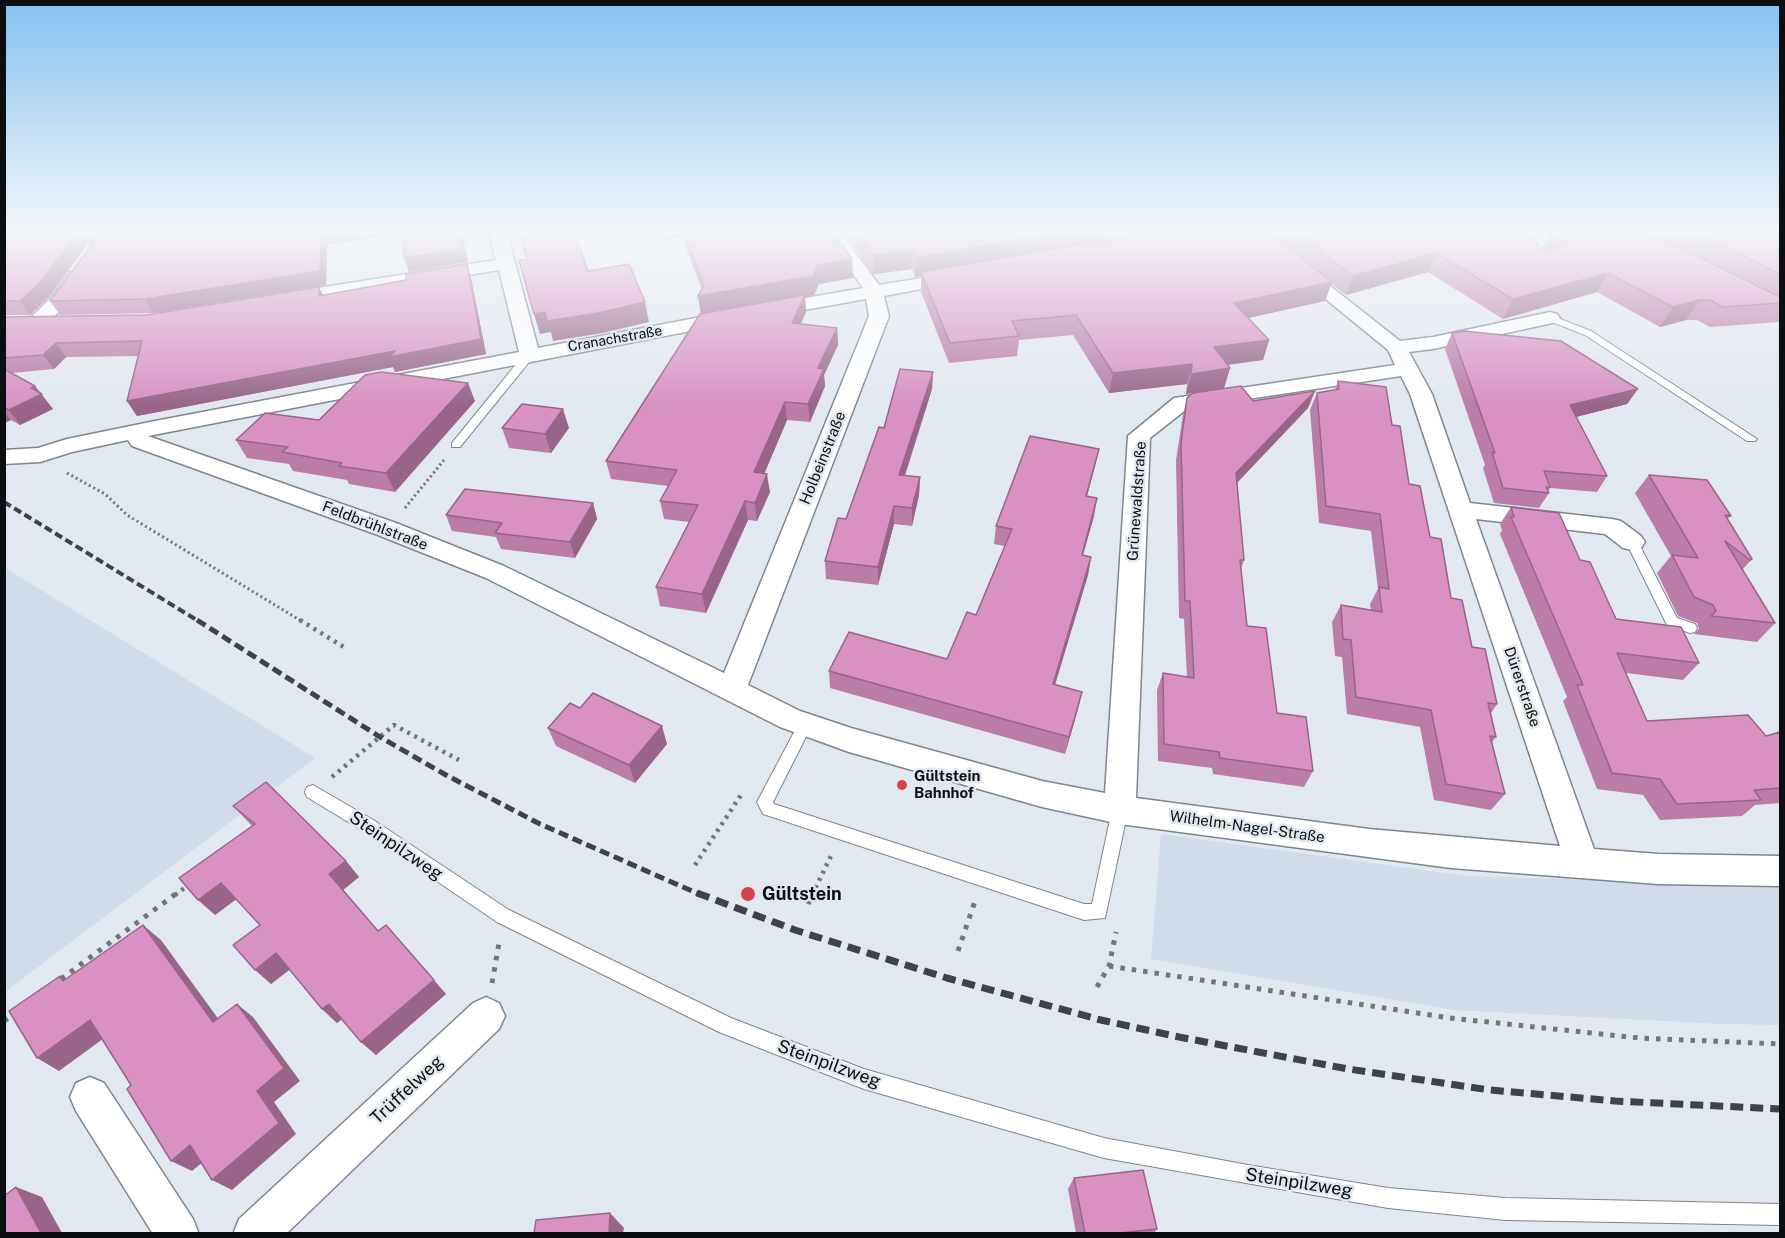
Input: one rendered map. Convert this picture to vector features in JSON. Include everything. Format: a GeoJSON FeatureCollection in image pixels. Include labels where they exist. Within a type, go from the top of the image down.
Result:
{"type":"FeatureCollection","features":[{"type":"Feature","properties":{"kind":"street"},"geometry":{"type":"LineString","coordinates":[[36,323],[58,302],[65,291]]}},
{"type":"Feature","properties":{"kind":"street"},"geometry":{"type":"LineString","coordinates":[[271,302],[340,291]]}},
{"type":"Feature","properties":{"kind":"street"},"geometry":{"type":"LineString","coordinates":[[513,291],[530,354]]}},
{"type":"Feature","properties":{"kind":"street","name":"Cranachstraße"},"geometry":{"type":"LineString","coordinates":[[135,433],[530,354],[874,291]]}},
{"type":"Feature","properties":{"kind":"street","name":"Holbeinstraße"},"geometry":{"type":"LineString","coordinates":[[731,691],[879,316],[874,291]]}},
{"type":"Feature","properties":{"kind":"street","name":"Dürerstraße"},"geometry":{"type":"LineString","coordinates":[[1322,291],[1402,358],[1421,394],[1463,510],[1582,863]]}},
{"type":"Feature","properties":{"kind":"street"},"geometry":{"type":"LineString","coordinates":[[1402,358],[1433,343],[1550,318]]}},
{"type":"Feature","properties":{"kind":"street"},"geometry":{"type":"LineString","coordinates":[[15,323],[60,323]]}},
{"type":"Feature","properties":{"kind":"street","name":"Grünewaldstraße"},"geometry":{"type":"LineString","coordinates":[[1120,810],[1140,436],[1182,403],[1402,358]]}},
{"type":"Feature","properties":{"kind":"street"},"geometry":{"type":"LineString","coordinates":[[4,457],[40,455],[67,446],[135,433]]}},
{"type":"Feature","properties":{"kind":"street","name":"Feldbrühlstraße"},"geometry":{"type":"LineString","coordinates":[[135,433],[140,441],[387,529],[495,572],[731,691]]}},
{"type":"Feature","properties":{"kind":"street"},"geometry":{"type":"LineString","coordinates":[[1463,510],[1612,528],[1632,542]]}},
{"type":"Feature","properties":{"kind":"street","name":"Wilhelm-Nagel-Straße"},"geometry":{"type":"LineString","coordinates":[[731,691],[805,725],[849,740],[984,779],[1083,804],[1369,844],[1582,863],[1780,872]]}},
{"type":"Feature","properties":{"kind":"street","name":"Trüffelweg"},"geometry":{"type":"LineString","coordinates":[[255,1233],[486,1016]]}},
{"type":"Feature","properties":{"kind":"street"},"geometry":{"type":"LineString","coordinates":[[90,1097],[178,1233]]}},
{"type":"Feature","properties":{"kind":"lane"},"geometry":{"type":"LineString","coordinates":[[1550,318],[1588,333],[1751,439]]}},
{"type":"Feature","properties":{"kind":"lane"},"geometry":{"type":"LineString","coordinates":[[456,445],[530,354]]}},
{"type":"Feature","properties":{"kind":"lane"},"geometry":{"type":"LineString","coordinates":[[1632,542],[1672,621],[1690,627]]}},
{"type":"Feature","properties":{"kind":"lane"},"geometry":{"type":"LineString","coordinates":[[805,725],[765,802],[769,808],[1084,912],[1099,912],[1120,810]]}},
{"type":"Feature","properties":{"kind":"lane","name":"Steinpilzweg"},"geometry":{"type":"LineString","coordinates":[[313,792],[369,826],[503,916],[726,1025],[854,1075],[1104,1148],[1388,1198],[1506,1209],[1780,1215]]}},
{"type":"Feature","properties":{"kind":"path"},"geometry":{"type":"LineString","coordinates":[[387,529],[456,445]]}},
{"type":"Feature","properties":{"kind":"path"},"geometry":{"type":"LineString","coordinates":[[40,455],[48,465],[79,478],[105,494],[127,515],[347,649]]}},
{"type":"Feature","properties":{"kind":"path"},"geometry":{"type":"LineString","coordinates":[[313,792],[394,725],[459,760]]}},
{"type":"Feature","properties":{"kind":"path"},"geometry":{"type":"LineString","coordinates":[[695,865],[746,788]]}},
{"type":"Feature","properties":{"kind":"path"},"geometry":{"type":"LineString","coordinates":[[808,904],[822,875]]}},
{"type":"Feature","properties":{"kind":"path"},"geometry":{"type":"LineString","coordinates":[[51,986],[194,881]]}},
{"type":"Feature","properties":{"kind":"path"},"geometry":{"type":"LineString","coordinates":[[486,1016],[503,916]]}},
{"type":"Feature","properties":{"kind":"path"},"geometry":{"type":"LineString","coordinates":[[958,951],[967,926]]}},
{"type":"Feature","properties":{"kind":"path"},"geometry":{"type":"LineString","coordinates":[[1109,966],[1450,1018],[1639,1038],[1780,1044]]}},
{"type":"Feature","properties":{"kind":"path"},"geometry":{"type":"LineString","coordinates":[[4,1021],[23,1008]]}},
{"type":"Feature","properties":{"kind":"shaded area"},"geometry":{"type":"Polygon","coordinates":[[[5,568],[315,758],[5,992],[5,568]]]}},
{"type":"Feature","properties":{"kind":"shaded area"},"geometry":{"type":"Polygon","coordinates":[[[1161,834],[1467,876],[1780,886],[1780,1025],[1454,1010],[1151,959],[1161,834]]]}},
{"type":"Feature","properties":{"kind":"building"},"geometry":{"type":"Polygon","coordinates":[[[4,291],[31,291],[20,301],[4,301],[4,291]]]}},
{"type":"Feature","properties":{"kind":"building"},"geometry":{"type":"Polygon","coordinates":[[[58,291],[196,291],[145,299],[50,301],[58,291]]]}},
{"type":"Feature","properties":{"kind":"building"},"geometry":{"type":"Polygon","coordinates":[[[296,291],[319,291],[319,296],[347,291],[472,291],[481,339],[389,357],[395,351],[127,401],[142,341],[56,343],[43,355],[4,358],[4,317],[146,315],[296,291]]]}},
{"type":"Feature","properties":{"kind":"building"},"geometry":{"type":"Polygon","coordinates":[[[528,291],[640,291],[645,302],[598,313],[547,321],[545,312],[534,314],[528,291]]]}},
{"type":"Feature","properties":{"kind":"building"},"geometry":{"type":"Polygon","coordinates":[[[701,291],[728,291],[698,296],[701,291]]]}},
{"type":"Feature","properties":{"kind":"building"},"geometry":{"type":"Polygon","coordinates":[[[929,291],[1291,291],[1234,303],[1269,340],[1214,347],[1230,368],[1191,374],[1192,364],[1113,373],[1076,315],[1012,321],[1019,336],[950,343],[929,291]]]}},
{"type":"Feature","properties":{"kind":"building"},"geometry":{"type":"Polygon","coordinates":[[[1499,291],[1543,291],[1513,299],[1499,291]]]}},
{"type":"Feature","properties":{"kind":"building"},"geometry":{"type":"Polygon","coordinates":[[[1642,291],[1767,291],[1780,297],[1780,303],[1723,307],[1710,300],[1699,300],[1673,307],[1642,291]]]}},
{"type":"Feature","properties":{"kind":"building"},"geometry":{"type":"Polygon","coordinates":[[[805,295],[792,323],[837,328],[818,368],[824,369],[808,404],[785,402],[754,472],[767,474],[755,503],[745,501],[702,594],[656,587],[698,505],[660,501],[677,470],[606,461],[700,314],[805,295]]]}},
{"type":"Feature","properties":{"kind":"building"},"geometry":{"type":"Polygon","coordinates":[[[1464,331],[1561,341],[1638,389],[1570,405],[1607,476],[1544,471],[1550,487],[1546,487],[1549,493],[1503,488],[1492,452],[1495,453],[1452,333],[1464,331]]]}},
{"type":"Feature","properties":{"kind":"building"},"geometry":{"type":"Polygon","coordinates":[[[4,369],[35,386],[31,388],[42,394],[9,410],[4,408],[4,369]]]}},
{"type":"Feature","properties":{"kind":"building"},"geometry":{"type":"Polygon","coordinates":[[[900,369],[933,372],[899,475],[920,477],[912,508],[894,506],[878,567],[825,561],[838,518],[846,519],[879,427],[884,428],[900,369]]]}},
{"type":"Feature","properties":{"kind":"building"},"geometry":{"type":"Polygon","coordinates":[[[381,372],[468,383],[386,473],[339,466],[342,463],[282,452],[288,447],[236,440],[265,413],[319,420],[365,375],[381,372]]]}},
{"type":"Feature","properties":{"kind":"building"},"geometry":{"type":"Polygon","coordinates":[[[1338,381],[1386,387],[1392,425],[1400,426],[1409,484],[1420,486],[1430,537],[1441,539],[1451,598],[1462,600],[1472,647],[1485,649],[1497,704],[1488,703],[1496,737],[1490,736],[1505,794],[1446,784],[1431,710],[1356,697],[1351,640],[1343,639],[1341,605],[1382,612],[1379,587],[1389,589],[1380,514],[1326,506],[1317,393],[1339,389],[1338,381]]]}},
{"type":"Feature","properties":{"kind":"building"},"geometry":{"type":"Polygon","coordinates":[[[1241,386],[1253,401],[1315,391],[1236,473],[1244,560],[1240,560],[1247,626],[1266,628],[1277,713],[1306,717],[1313,771],[1220,758],[1219,752],[1164,744],[1163,673],[1194,678],[1190,601],[1185,601],[1181,443],[1187,398],[1193,393],[1241,386]]]}},
{"type":"Feature","properties":{"kind":"building"},"geometry":{"type":"Polygon","coordinates":[[[522,404],[563,409],[545,434],[502,428],[522,404]]]}},
{"type":"Feature","properties":{"kind":"building"},"geometry":{"type":"Polygon","coordinates":[[[1030,436],[1099,449],[1086,496],[1097,498],[1082,555],[1091,557],[1053,684],[1082,692],[1069,737],[829,671],[849,632],[947,659],[967,612],[976,615],[1012,529],[996,526],[1030,436]]]}},
{"type":"Feature","properties":{"kind":"building"},"geometry":{"type":"Polygon","coordinates":[[[1649,475],[1707,480],[1731,516],[1725,515],[1752,559],[1750,560],[1725,541],[1775,623],[1711,616],[1716,611],[1713,605],[1694,597],[1672,555],[1698,558],[1649,475]]]}},
{"type":"Feature","properties":{"kind":"building"},"geometry":{"type":"Polygon","coordinates":[[[465,489],[593,503],[570,542],[495,533],[502,523],[446,515],[465,489]]]}},
{"type":"Feature","properties":{"kind":"building"},"geometry":{"type":"Polygon","coordinates":[[[1511,507],[1559,513],[1580,560],[1590,562],[1616,619],[1681,627],[1699,663],[1617,653],[1647,721],[1748,715],[1766,736],[1780,732],[1780,788],[1754,790],[1761,800],[1677,804],[1660,779],[1612,773],[1577,685],[1583,685],[1511,517],[1514,517],[1511,507]]]}},
{"type":"Feature","properties":{"kind":"building"},"geometry":{"type":"Polygon","coordinates":[[[593,693],[662,726],[629,765],[548,728],[570,703],[580,708],[593,693]]]}},
{"type":"Feature","properties":{"kind":"building"},"geometry":{"type":"Polygon","coordinates":[[[266,782],[346,861],[329,874],[378,931],[386,925],[434,980],[361,1042],[329,1004],[322,1009],[276,953],[255,970],[233,945],[260,925],[221,883],[198,900],[179,878],[255,824],[233,806],[266,782]]]}},
{"type":"Feature","properties":{"kind":"building"},"geometry":{"type":"Polygon","coordinates":[[[143,925],[213,1022],[237,1004],[284,1068],[257,1091],[279,1123],[212,1180],[190,1145],[171,1161],[127,1089],[131,1085],[90,1020],[37,1058],[9,1011],[60,976],[63,981],[143,925]]]}},
{"type":"Feature","properties":{"kind":"building"},"geometry":{"type":"Polygon","coordinates":[[[1143,1170],[1157,1229],[1119,1233],[1085,1233],[1074,1178],[1143,1170]]]}},
{"type":"Feature","properties":{"kind":"building"},"geometry":{"type":"Polygon","coordinates":[[[16,1187],[41,1233],[4,1233],[4,1196],[16,1187]]]}},
{"type":"Feature","properties":{"kind":"building"},"geometry":{"type":"Polygon","coordinates":[[[610,1213],[609,1233],[534,1233],[536,1220],[610,1213]]]}},
{"type":"Feature","properties":{"kind":"railway"},"geometry":{"type":"LineString","coordinates":[[4,502],[200,622]]}},
{"type":"Feature","properties":{"kind":"railway"},"geometry":{"type":"LineString","coordinates":[[197,620],[380,737],[446,775],[540,824],[701,895]]}},
{"type":"Feature","properties":{"kind":"railway"},"geometry":{"type":"LineString","coordinates":[[697,893],[795,930],[947,978],[1101,1020],[1179,1037],[1348,1069],[1490,1090],[1615,1101],[1780,1109]]}},
{"type":"Feature","properties":{"kind":"place","name":"Gültstein Bahnhof"},"geometry":{"type":"Point","coordinates":[902,785]}},
{"type":"Feature","properties":{"kind":"place","name":"Gültstein"},"geometry":{"type":"Point","coordinates":[748,894]}}]}
